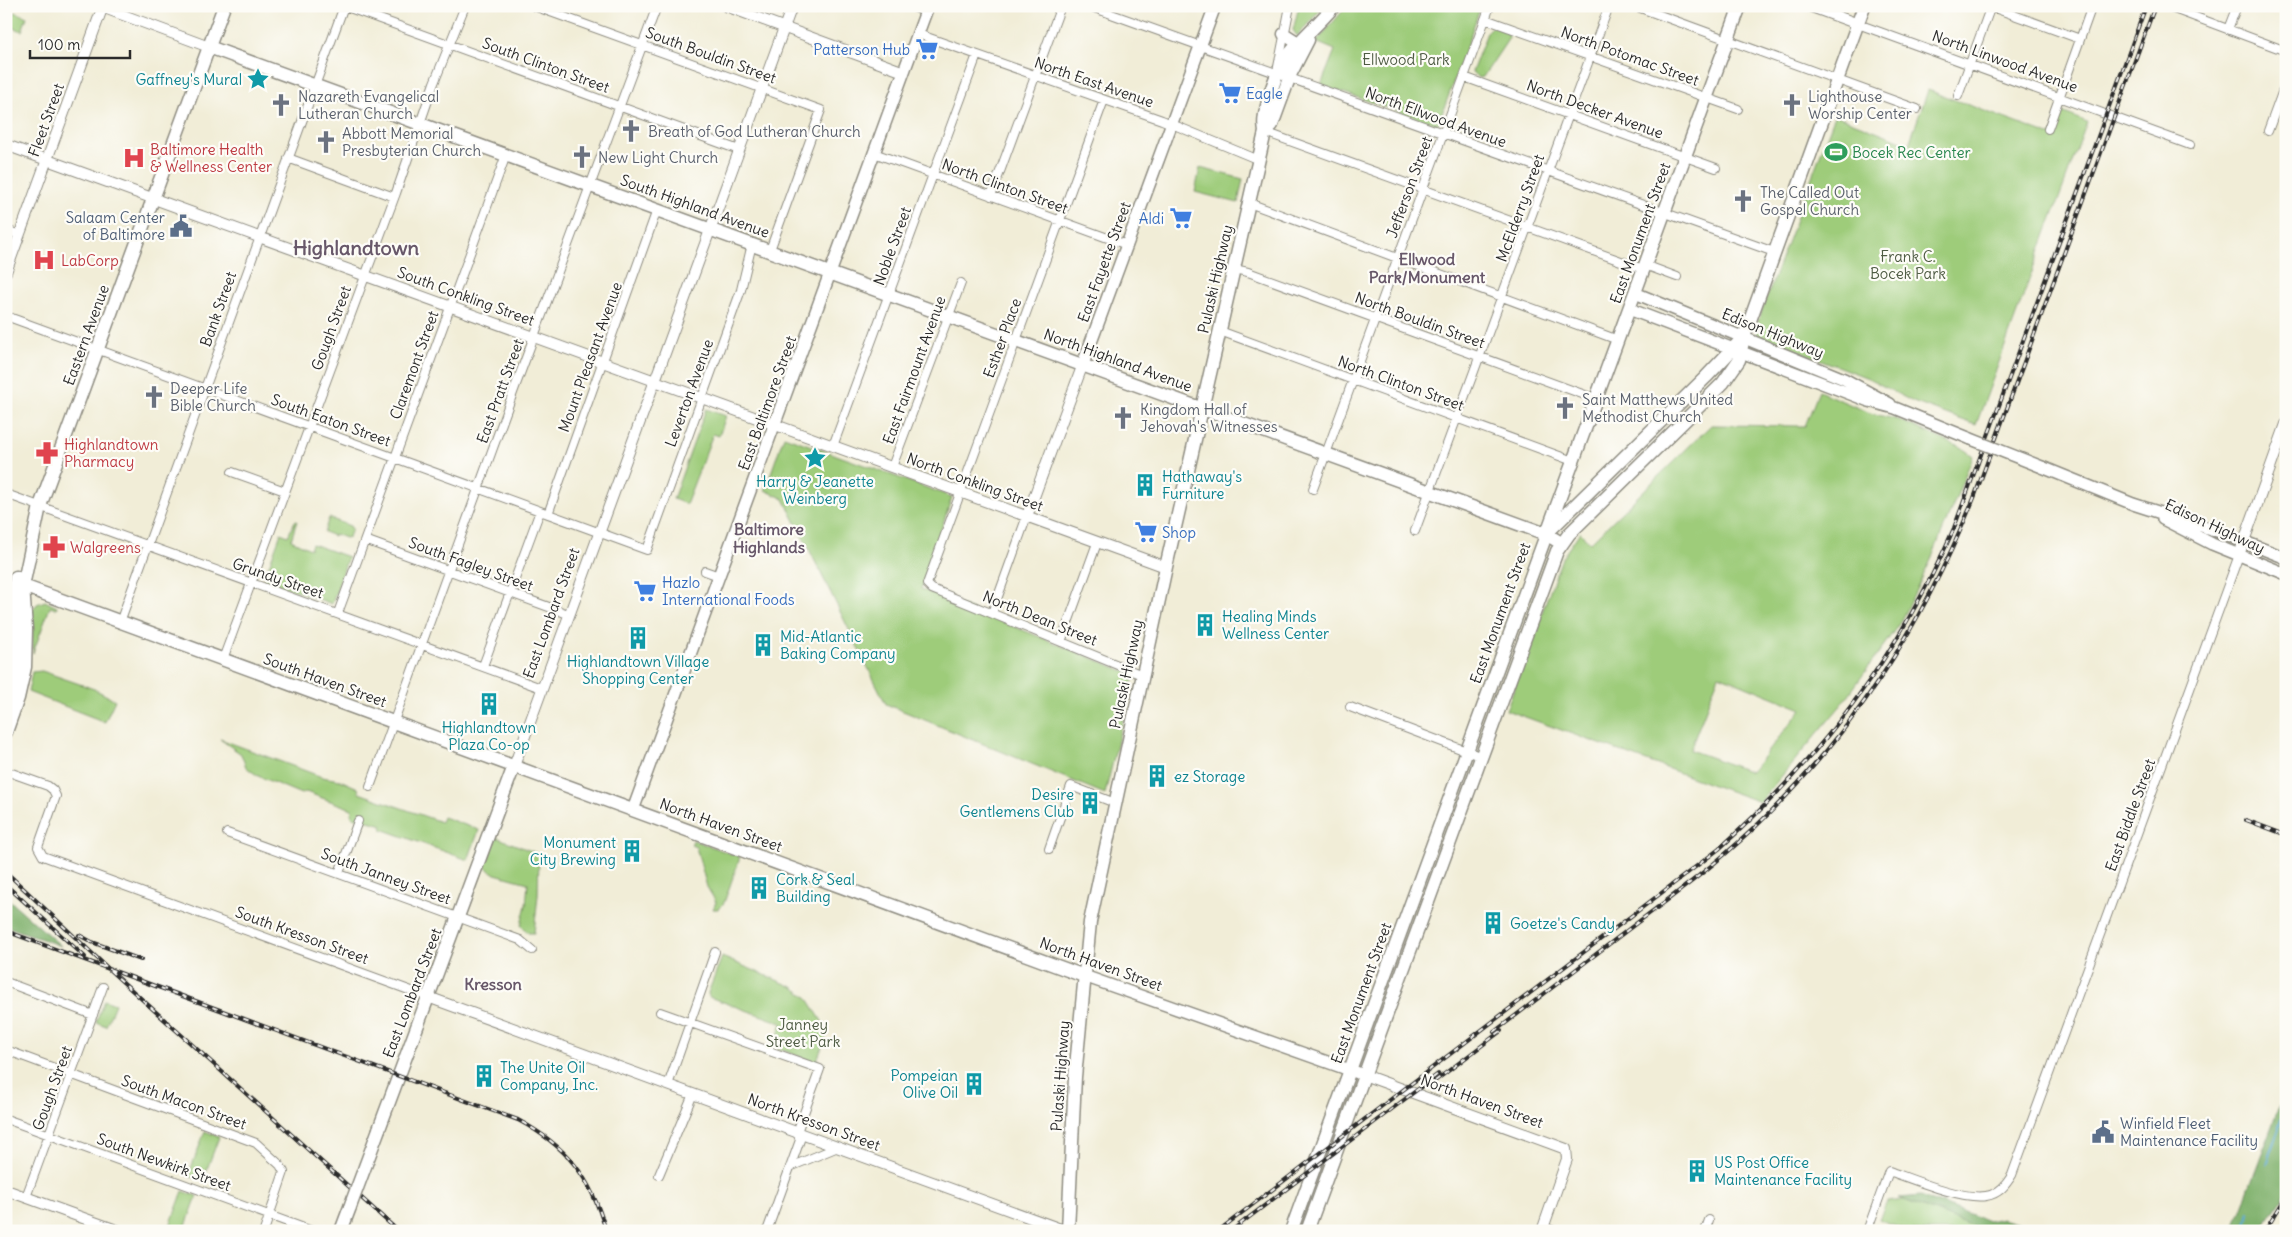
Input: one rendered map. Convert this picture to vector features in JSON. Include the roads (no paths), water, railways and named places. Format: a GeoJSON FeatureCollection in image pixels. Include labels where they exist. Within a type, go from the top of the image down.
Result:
{"type":"FeatureCollection","features":[{"type":"Feature","properties":{"kind":"main road","name":"Eastern Avenue"},"geometry":{"type":"LineString","coordinates":[[6,706],[15,664],[15,583],[22,548],[40,506],[224,6]]}},
{"type":"Feature","properties":{"kind":"main road","name":"East Fayette Street"},"geometry":{"type":"LineString","coordinates":[[1083,364],[1215,6]]}},
{"type":"Feature","properties":{"kind":"main road"},"geometry":{"type":"LineString","coordinates":[[1278,109],[1276,101],[1280,84],[1276,74],[1283,60],[1334,6]]}},
{"type":"Feature","properties":{"kind":"main road","name":"East Monument Street"},"geometry":{"type":"LineString","coordinates":[[1291,1231],[1740,6]]}},
{"type":"Feature","properties":{"kind":"main road"},"geometry":{"type":"LineString","coordinates":[[1561,543],[1723,383],[1734,368],[1738,350],[1864,6]]}},
{"type":"Feature","properties":{"kind":"main road","name":"East Baltimore Street"},"geometry":{"type":"LineString","coordinates":[[633,810],[927,9]]}},
{"type":"Feature","properties":{"kind":"main road","name":"Pulaski Highway"},"geometry":{"type":"LineString","coordinates":[[1067,1231],[1075,1077],[1090,922],[1142,674],[1266,132],[1272,125],[1298,58],[1316,27]]}},
{"type":"Feature","properties":{"kind":"main road"},"geometry":{"type":"LineString","coordinates":[[1284,34],[1298,43]]}},
{"type":"Feature","properties":{"kind":"main road","name":"South Highland Avenue"},"geometry":{"type":"LineString","coordinates":[[209,47],[830,272]]}},
{"type":"Feature","properties":{"kind":"main road","name":"Pulaski Highway"},"geometry":{"type":"LineString","coordinates":[[1266,132],[1263,122],[1276,74]]}},
{"type":"Feature","properties":{"kind":"main road","name":"North Highland Avenue"},"geometry":{"type":"LineString","coordinates":[[830,272],[1546,534],[1561,543]]}},
{"type":"Feature","properties":{"kind":"main road","name":"Edison Highway"},"geometry":{"type":"LineString","coordinates":[[1635,294],[1844,379],[1883,398],[1895,408]]}},
{"type":"Feature","properties":{"kind":"main road","name":"Edison Highway"},"geometry":{"type":"LineString","coordinates":[[1629,309],[1869,401],[1908,413],[2133,504],[2244,541],[2286,558]]}},
{"type":"Feature","properties":{"kind":"main road"},"geometry":{"type":"LineString","coordinates":[[1546,534],[1738,350]]}},
{"type":"Feature","properties":{"kind":"main road","name":"Edison Highway"},"geometry":{"type":"LineString","coordinates":[[2133,504],[2212,544],[2286,574]]}},
{"type":"Feature","properties":{"kind":"main road","name":"East Monument Street"},"geometry":{"type":"LineString","coordinates":[[1307,1231],[1552,563],[1561,543]]}},
{"type":"Feature","properties":{"kind":"main road","name":"Eastern Avenue"},"geometry":{"type":"LineString","coordinates":[[6,732],[18,698],[25,667],[26,629],[15,583]]}},
{"type":"Feature","properties":{"kind":"main road","name":"South Haven Street"},"geometry":{"type":"LineString","coordinates":[[15,583],[633,810]]}},
{"type":"Feature","properties":{"kind":"main road","name":"East Lombard Street"},"geometry":{"type":"LineString","coordinates":[[341,1231],[514,766]]}},
{"type":"Feature","properties":{"kind":"main road","name":"North Haven Street"},"geometry":{"type":"LineString","coordinates":[[633,810],[1084,976],[1364,1075]]}},
{"type":"Feature","properties":{"kind":"street","name":"South Clinton Street"},"geometry":{"type":"LineString","coordinates":[[344,6],[739,150]]}},
{"type":"Feature","properties":{"kind":"street","name":"Bank Street"},"geometry":{"type":"LineString","coordinates":[[120,622],[258,237],[344,6]]}},
{"type":"Feature","properties":{"kind":"street","name":"Gough Street"},"geometry":{"type":"LineString","coordinates":[[222,659],[365,276],[419,124],[465,6]]}},
{"type":"Feature","properties":{"kind":"street","name":"South Bouldin Street"},"geometry":{"type":"LineString","coordinates":[[534,6],[821,110],[770,250]]}},
{"type":"Feature","properties":{"kind":"street","name":"East Pratt Street"},"geometry":{"type":"LineString","coordinates":[[370,787],[448,570],[657,6]]}},
{"type":"Feature","properties":{"kind":"street"},"geometry":{"type":"LineString","coordinates":[[726,6],[904,72]]}},
{"type":"Feature","properties":{"kind":"street","name":"East Lombard Street"},"geometry":{"type":"LineString","coordinates":[[514,766],[653,381],[792,6]]}},
{"type":"Feature","properties":{"kind":"street"},"geometry":{"type":"LineString","coordinates":[[911,6],[927,9]]}},
{"type":"Feature","properties":{"kind":"street"},"geometry":{"type":"LineString","coordinates":[[991,196],[1061,6]]}},
{"type":"Feature","properties":{"kind":"street","name":"North Ellwood Avenue"},"geometry":{"type":"LineString","coordinates":[[1089,6],[1774,252]]}},
{"type":"Feature","properties":{"kind":"street","name":"Pulaski Highway"},"geometry":{"type":"LineString","coordinates":[[1276,74],[1290,6]]}},
{"type":"Feature","properties":{"kind":"street","name":"Jefferson Street"},"geometry":{"type":"LineString","coordinates":[[1313,489],[1490,6]]}},
{"type":"Feature","properties":{"kind":"street","name":"McElderry Street"},"geometry":{"type":"LineString","coordinates":[[1415,531],[1608,6]]}},
{"type":"Feature","properties":{"kind":"street"},"geometry":{"type":"LineString","coordinates":[[1635,6],[1917,110]]}},
{"type":"Feature","properties":{"kind":"street","name":"North Linwood Avenue"},"geometry":{"type":"LineString","coordinates":[[1809,6],[2190,144]]}},
{"type":"Feature","properties":{"kind":"street"},"geometry":{"type":"LineString","coordinates":[[1958,96],[1990,6],[2080,39]]}},
{"type":"Feature","properties":{"kind":"street"},"geometry":{"type":"LineString","coordinates":[[2048,129],[2092,6]]}},
{"type":"Feature","properties":{"kind":"street"},"geometry":{"type":"LineString","coordinates":[[2166,6],[2286,51]]}},
{"type":"Feature","properties":{"kind":"street"},"geometry":{"type":"LineString","coordinates":[[2228,29],[2236,6]]}},
{"type":"Feature","properties":{"kind":"street","name":"South Highland Avenue"},"geometry":{"type":"LineString","coordinates":[[102,7],[209,47]]}},
{"type":"Feature","properties":{"kind":"street","name":"Fleet Street"},"geometry":{"type":"LineString","coordinates":[[6,272],[102,7]]}},
{"type":"Feature","properties":{"kind":"street","name":"North Potomac Street"},"geometry":{"type":"LineString","coordinates":[[1485,19],[1738,110]]}},
{"type":"Feature","properties":{"kind":"street","name":"North East Avenue"},"geometry":{"type":"LineString","coordinates":[[918,34],[1162,120],[1171,126],[1259,160]]}},
{"type":"Feature","properties":{"kind":"street","name":"Noble Street"},"geometry":{"type":"LineString","coordinates":[[832,446],[977,55]]}},
{"type":"Feature","properties":{"kind":"street","name":"North Decker Avenue"},"geometry":{"type":"LineString","coordinates":[[1464,77],[1716,168]]}},
{"type":"Feature","properties":{"kind":"street"},"geometry":{"type":"LineString","coordinates":[[2268,131],[2286,82]]}},
{"type":"Feature","properties":{"kind":"street","name":"Esther Place"},"geometry":{"type":"LineString","coordinates":[[928,586],[960,492],[1104,100]]}},
{"type":"Feature","properties":{"kind":"street"},"geometry":{"type":"LineString","coordinates":[[1266,132],[1527,228],[1677,277]]}},
{"type":"Feature","properties":{"kind":"street","name":"South Conkling Street"},"geometry":{"type":"LineString","coordinates":[[6,145],[774,425]]}},
{"type":"Feature","properties":{"kind":"street","name":"North Clinton Street"},"geometry":{"type":"LineString","coordinates":[[874,153],[1127,245]]}},
{"type":"Feature","properties":{"kind":"street","name":"Claremont Street"},"geometry":{"type":"LineString","coordinates":[[338,613],[506,155]]}},
{"type":"Feature","properties":{"kind":"street"},"geometry":{"type":"LineString","coordinates":[[288,158],[394,197]]}},
{"type":"Feature","properties":{"kind":"street"},"geometry":{"type":"LineString","coordinates":[[1249,203],[1618,340]]}},
{"type":"Feature","properties":{"kind":"street","name":"Mount Pleasant Avenue"},"geometry":{"type":"LineString","coordinates":[[483,666],[602,362],[658,210]]}},
{"type":"Feature","properties":{"kind":"street"},"geometry":{"type":"LineString","coordinates":[[6,230],[20,235]]}},
{"type":"Feature","properties":{"kind":"street","name":"Leverton Avenue"},"geometry":{"type":"LineString","coordinates":[[647,550],[741,290],[752,244]]}},
{"type":"Feature","properties":{"kind":"street","name":"North Bouldin Street"},"geometry":{"type":"LineString","coordinates":[[1234,269],[1248,272],[1596,399]]}},
{"type":"Feature","properties":{"kind":"street","name":"East Fairmount Avenue"},"geometry":{"type":"LineString","coordinates":[[892,468],[961,283]]}},
{"type":"Feature","properties":{"kind":"street","name":"South Eaton Street"},"geometry":{"type":"LineString","coordinates":[[6,316],[647,550]]}},
{"type":"Feature","properties":{"kind":"street","name":"North Clinton Street"},"geometry":{"type":"LineString","coordinates":[[1220,331],[1573,461]]}},
{"type":"Feature","properties":{"kind":"street","name":"East Fayette Street"},"geometry":{"type":"LineString","coordinates":[[992,613],[1083,364]]}},
{"type":"Feature","properties":{"kind":"street","name":"East Biddle Street"},"geometry":{"type":"LineString","coordinates":[[1866,1231],[1889,1171],[1956,1192],[1979,1197],[1997,1192],[2008,1183],[2244,541],[2283,441],[2286,424]]}},
{"type":"Feature","properties":{"kind":"street","name":"North Conkling Street"},"geometry":{"type":"LineString","coordinates":[[774,425],[1166,567]]}},
{"type":"Feature","properties":{"kind":"street"},"geometry":{"type":"LineString","coordinates":[[232,472],[285,491]]}},
{"type":"Feature","properties":{"kind":"street","name":"Grundy Street"},"geometry":{"type":"LineString","coordinates":[[6,494],[251,583],[259,584],[541,688]]}},
{"type":"Feature","properties":{"kind":"street","name":"South Fagley Street"},"geometry":{"type":"LineString","coordinates":[[365,540],[568,614]]}},
{"type":"Feature","properties":{"kind":"street"},"geometry":{"type":"LineString","coordinates":[[1061,642],[1097,543]]}},
{"type":"Feature","properties":{"kind":"street"},"geometry":{"type":"LineString","coordinates":[[705,571],[719,576]]}},
{"type":"Feature","properties":{"kind":"street","name":"Eastern Avenue"},"geometry":{"type":"LineString","coordinates":[[6,608],[15,583]]}},
{"type":"Feature","properties":{"kind":"street","name":"North Dean Street"},"geometry":{"type":"LineString","coordinates":[[928,586],[1142,674]]}},
{"type":"Feature","properties":{"kind":"street"},"geometry":{"type":"LineString","coordinates":[[1350,707],[1482,757]]}},
{"type":"Feature","properties":{"kind":"street","name":"South Kresson Street"},"geometry":{"type":"LineString","coordinates":[[6,771],[48,786],[54,790],[56,796],[38,847],[43,856],[552,1042]]}},
{"type":"Feature","properties":{"kind":"street"},"geometry":{"type":"LineString","coordinates":[[1049,849],[1071,786],[1115,803]]}},
{"type":"Feature","properties":{"kind":"street"},"geometry":{"type":"LineString","coordinates":[[339,874],[358,821]]}},
{"type":"Feature","properties":{"kind":"street","name":"South Janney Street"},"geometry":{"type":"LineString","coordinates":[[227,833],[520,940],[532,950]]}},
{"type":"Feature","properties":{"kind":"street"},"geometry":{"type":"LineString","coordinates":[[668,1085],[715,952]]}},
{"type":"Feature","properties":{"kind":"street"},"geometry":{"type":"LineString","coordinates":[[6,982],[93,1015]]}},
{"type":"Feature","properties":{"kind":"street","name":"Gough Street"},"geometry":{"type":"LineString","coordinates":[[26,1197],[103,987]]}},
{"type":"Feature","properties":{"kind":"street"},"geometry":{"type":"LineString","coordinates":[[660,1012],[820,1069],[797,1132],[800,1140],[767,1231]]}},
{"type":"Feature","properties":{"kind":"street","name":"North Kresson Street"},"geometry":{"type":"LineString","coordinates":[[552,1042],[1067,1231]]}},
{"type":"Feature","properties":{"kind":"street","name":"South Macon Street"},"geometry":{"type":"LineString","coordinates":[[6,1050],[256,1143],[280,1165],[284,1172],[264,1231]]}},
{"type":"Feature","properties":{"kind":"street","name":"North Haven Street"},"geometry":{"type":"LineString","coordinates":[[1364,1075],[1566,1149],[1567,1159],[1543,1229]]}},
{"type":"Feature","properties":{"kind":"street"},"geometry":{"type":"LineString","coordinates":[[659,1175],[693,1094]]}},
{"type":"Feature","properties":{"kind":"street","name":"South Newkirk Street"},"geometry":{"type":"LineString","coordinates":[[6,1119],[312,1231]]}},
{"type":"Feature","properties":{"kind":"street"},"geometry":{"type":"LineString","coordinates":[[790,1167],[838,1147]]}},
{"type":"Feature","properties":{"kind":"street"},"geometry":{"type":"LineString","coordinates":[[6,1190],[119,1231]]}},
{"type":"Feature","properties":{"kind":"street"},"geometry":{"type":"LineString","coordinates":[[1705,1231],[1709,1220]]}},
{"type":"Feature","properties":{"kind":"street"},"geometry":{"type":"LineString","coordinates":[[1543,1229],[1554,1231]]}},
{"type":"Feature","properties":{"kind":"waterway"},"geometry":{"type":"LineString","coordinates":[[2266,1164],[2286,1108]]}},
{"type":"Feature","properties":{"kind":"waterway"},"geometry":{"type":"LineString","coordinates":[[2245,1231],[2249,1212]]}},
{"type":"Feature","properties":{"kind":"railway"},"geometry":{"type":"LineString","coordinates":[[1218,1231],[1719,849],[1791,778],[1854,702],[1908,619],[1954,528],[2146,6]]}},
{"type":"Feature","properties":{"kind":"railway"},"geometry":{"type":"LineString","coordinates":[[1494,1032],[1682,889],[1738,843],[1788,794],[1822,756],[1853,717],[1881,676],[1908,634],[1932,591],[1974,498],[2155,6]]}},
{"type":"Feature","properties":{"kind":"railway"},"geometry":{"type":"LineString","coordinates":[[2246,820],[2286,835]]}},
{"type":"Feature","properties":{"kind":"railway"},"geometry":{"type":"LineString","coordinates":[[6,872],[114,974],[398,1231]]}},
{"type":"Feature","properties":{"kind":"railway"},"geometry":{"type":"LineString","coordinates":[[6,885],[85,957]]}},
{"type":"Feature","properties":{"kind":"railway"},"geometry":{"type":"LineString","coordinates":[[6,931],[518,1120],[550,1141],[575,1165],[593,1195],[606,1231]]}},
{"type":"Feature","properties":{"kind":"railway"},"geometry":{"type":"LineString","coordinates":[[79,935],[92,942],[141,960]]}},
{"type":"Feature","properties":{"kind":"railway"},"geometry":{"type":"LineString","coordinates":[[1435,1081],[1501,1031]]}},
{"type":"Feature","properties":{"kind":"railway"},"geometry":{"type":"LineString","coordinates":[[1231,1231],[1438,1074]]}},
{"type":"Feature","properties":{"kind":"railway"},"geometry":{"type":"LineString","coordinates":[[2265,1231],[2286,1197]]}},
{"type":"Feature","properties":{"kind":"place","name":"Patterson Hub"},"geometry":{"type":"Point","coordinates":[927,49]}},
{"type":"Feature","properties":{"kind":"place","name":"Gaffney's Mural"},"geometry":{"type":"Point","coordinates":[258,79]}},
{"type":"Feature","properties":{"kind":"place","name":"Eagle"},"geometry":{"type":"Point","coordinates":[1230,93]}},
{"type":"Feature","properties":{"kind":"place","name":"Nazareth Evangelical Lutheran Church"},"geometry":{"type":"Point","coordinates":[281,105]}},
{"type":"Feature","properties":{"kind":"place","name":"Lighthouse Worship Center"},"geometry":{"type":"Point","coordinates":[1792,105]}},
{"type":"Feature","properties":{"kind":"place","name":"Breath of God Lutheran Church"},"geometry":{"type":"Point","coordinates":[631,131]}},
{"type":"Feature","properties":{"kind":"place","name":"Abbott Memorial Presbyterian Church"},"geometry":{"type":"Point","coordinates":[326,142]}},
{"type":"Feature","properties":{"kind":"place","name":"Bocek Rec Center"},"geometry":{"type":"Point","coordinates":[1836,152]}},
{"type":"Feature","properties":{"kind":"place","name":"New Light Church"},"geometry":{"type":"Point","coordinates":[582,157]}},
{"type":"Feature","properties":{"kind":"place","name":"Baltimore Health & Wellness Center"},"geometry":{"type":"Point","coordinates":[134,158]}},
{"type":"Feature","properties":{"kind":"place","name":"The Called Out Gospel Church"},"geometry":{"type":"Point","coordinates":[1743,201]}},
{"type":"Feature","properties":{"kind":"place","name":"Aldi"},"geometry":{"type":"Point","coordinates":[1181,218]}},
{"type":"Feature","properties":{"kind":"place","name":"Salaam Center of Baltimore"},"geometry":{"type":"Point","coordinates":[181,226]}},
{"type":"Feature","properties":{"kind":"place","name":"LabCorp"},"geometry":{"type":"Point","coordinates":[44,260]}},
{"type":"Feature","properties":{"kind":"place","name":"Deeper Life Bible Church"},"geometry":{"type":"Point","coordinates":[154,397]}},
{"type":"Feature","properties":{"kind":"place","name":"Saint Matthews United Methodist Church"},"geometry":{"type":"Point","coordinates":[1565,408]}},
{"type":"Feature","properties":{"kind":"place","name":"Kingdom Hall of Jehovah's Witnesses"},"geometry":{"type":"Point","coordinates":[1123,418]}},
{"type":"Feature","properties":{"kind":"place","name":"Highlandtown Pharmacy"},"geometry":{"type":"Point","coordinates":[47,453]}},
{"type":"Feature","properties":{"kind":"place","name":"Harry & Jeanette Weinberg"},"geometry":{"type":"Point","coordinates":[815,458]}},
{"type":"Feature","properties":{"kind":"place","name":"Hathaway's Furniture"},"geometry":{"type":"Point","coordinates":[1145,485]}},
{"type":"Feature","properties":{"kind":"place","name":"Shop"},"geometry":{"type":"Point","coordinates":[1146,532]}},
{"type":"Feature","properties":{"kind":"place","name":"Walgreens"},"geometry":{"type":"Point","coordinates":[54,547]}},
{"type":"Feature","properties":{"kind":"place","name":"Hazlo International Foods"},"geometry":{"type":"Point","coordinates":[645,591]}},
{"type":"Feature","properties":{"kind":"place","name":"Healing Minds Wellness Center"},"geometry":{"type":"Point","coordinates":[1205,625]}},
{"type":"Feature","properties":{"kind":"place","name":"Highlandtown Village Shopping Center"},"geometry":{"type":"Point","coordinates":[638,638]}},
{"type":"Feature","properties":{"kind":"place","name":"Mid-Atlantic Baking Company"},"geometry":{"type":"Point","coordinates":[763,645]}},
{"type":"Feature","properties":{"kind":"place","name":"Highlandtown Plaza Co-op"},"geometry":{"type":"Point","coordinates":[489,704]}},
{"type":"Feature","properties":{"kind":"place","name":"ez Storage"},"geometry":{"type":"Point","coordinates":[1157,776]}},
{"type":"Feature","properties":{"kind":"place","name":"Desire Gentlemens Club"},"geometry":{"type":"Point","coordinates":[1090,803]}},
{"type":"Feature","properties":{"kind":"place","name":"Monument City Brewing"},"geometry":{"type":"Point","coordinates":[632,851]}},
{"type":"Feature","properties":{"kind":"place","name":"Cork & Seal Building"},"geometry":{"type":"Point","coordinates":[759,888]}},
{"type":"Feature","properties":{"kind":"place","name":"Goetze's Candy"},"geometry":{"type":"Point","coordinates":[1493,923]}},
{"type":"Feature","properties":{"kind":"place","name":"The Unite Oil Company, Inc."},"geometry":{"type":"Point","coordinates":[484,1076]}},
{"type":"Feature","properties":{"kind":"place","name":"Pompeian Olive Oil"},"geometry":{"type":"Point","coordinates":[974,1084]}},
{"type":"Feature","properties":{"kind":"place","name":"Winfield Fleet Maintenance Facility"},"geometry":{"type":"Point","coordinates":[2103,1132]}},
{"type":"Feature","properties":{"kind":"place","name":"US Post Office Maintenance Facility"},"geometry":{"type":"Point","coordinates":[1697,1171]}},
{"type":"Feature","properties":{"kind":"district","name":"Highlandtown"},"geometry":{"type":"Point","coordinates":[356,247]}},
{"type":"Feature","properties":{"kind":"district","name":"Ellwood Park/Monument"},"geometry":{"type":"Point","coordinates":[1427,268]}},
{"type":"Feature","properties":{"kind":"district","name":"Baltimore Highlands"},"geometry":{"type":"Point","coordinates":[769,538]}},
{"type":"Feature","properties":{"kind":"district","name":"Kresson"},"geometry":{"type":"Point","coordinates":[493,984]}},
{"type":"Feature","properties":{"kind":"park label","name":"Ellwood Park"},"geometry":{"type":"Point","coordinates":[1406,59]}},
{"type":"Feature","properties":{"kind":"park label","name":"Frank C. Bocek Park"},"geometry":{"type":"Point","coordinates":[1908,264]}},
{"type":"Feature","properties":{"kind":"park label","name":"Janney Street Park"},"geometry":{"type":"Point","coordinates":[803,1032]}}]}
